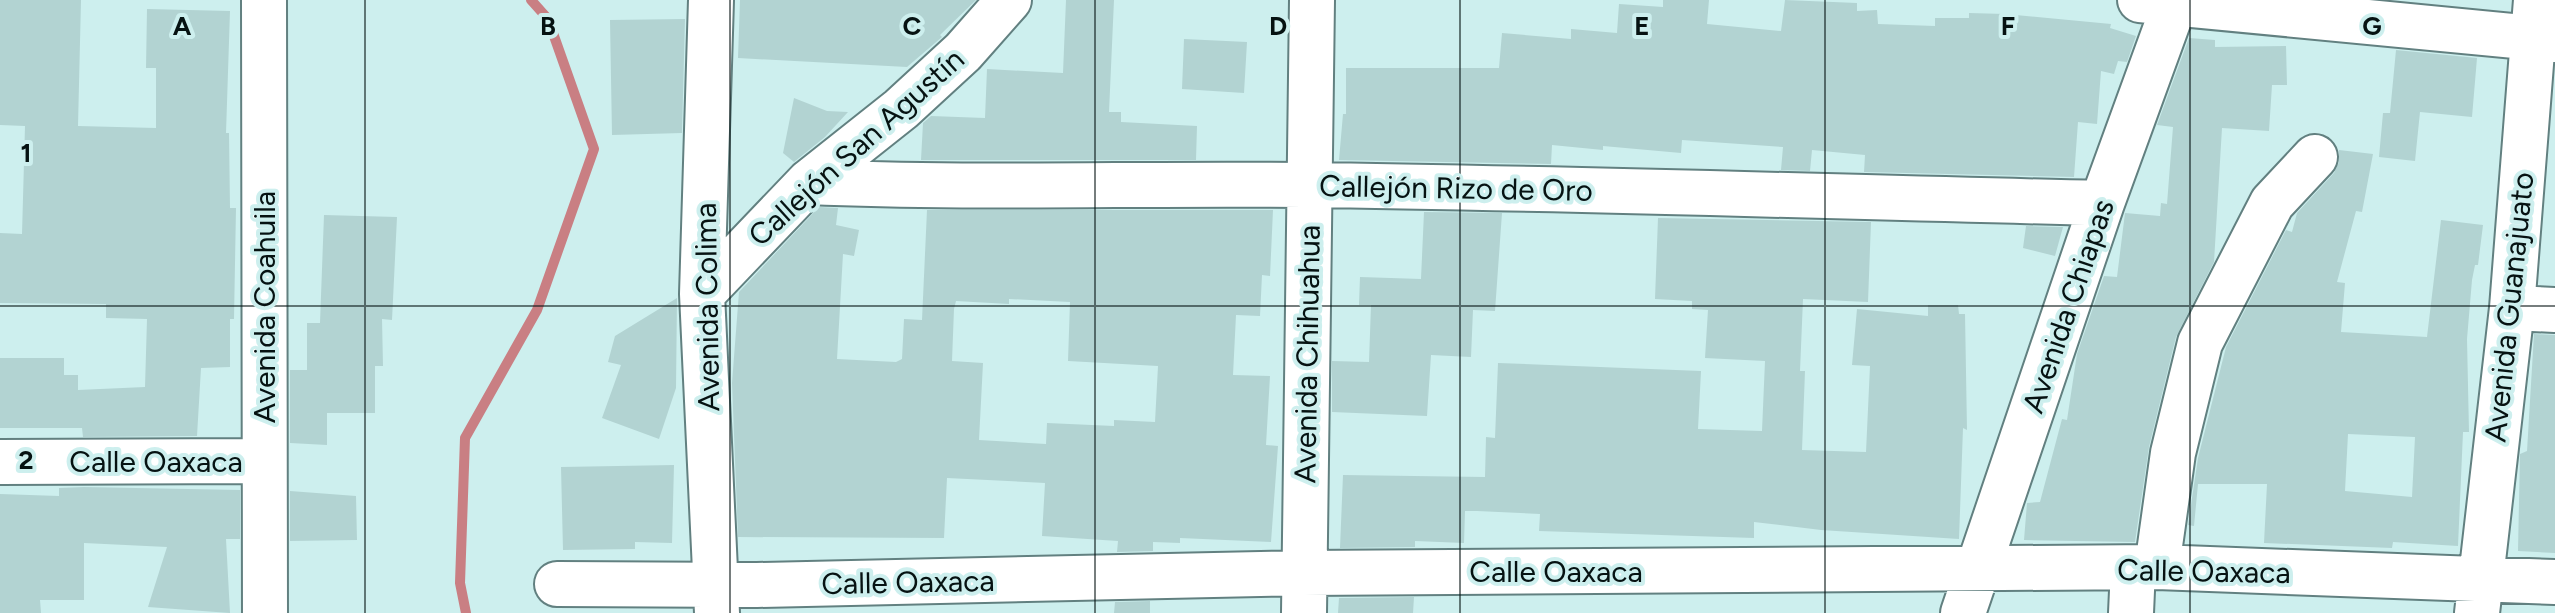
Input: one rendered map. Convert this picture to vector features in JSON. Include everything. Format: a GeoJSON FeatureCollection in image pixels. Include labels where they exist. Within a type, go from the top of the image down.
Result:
{"type":"FeatureCollection","features":[{"type":"Feature","properties":{"kind":"street","name":"Avenida Coahuila"},"geometry":{"type":"LineString","coordinates":[[264,0],[265,613]]}},
{"type":"Feature","properties":{"kind":"street","name":"Avenida Colima"},"geometry":{"type":"LineString","coordinates":[[711,0],[702,294],[717,599]]}},
{"type":"Feature","properties":{"kind":"street","name":"Callejón San Agustín"},"geometry":{"type":"LineString","coordinates":[[702,294],[809,182],[901,109],[963,52],[1009,0]]}},
{"type":"Feature","properties":{"kind":"street","name":"Avenida Chihuahua"},"geometry":{"type":"LineString","coordinates":[[1304,593],[1312,0]]}},
{"type":"Feature","properties":{"kind":"street"},"geometry":{"type":"LineString","coordinates":[[2164,1],[2541,26]]}},
{"type":"Feature","properties":{"kind":"street","name":"Avenida Chiapas"},"geometry":{"type":"LineString","coordinates":[[1963,613],[2102,203],[2164,1]]}},
{"type":"Feature","properties":{"kind":"street","name":"Avenida Guanajuato"},"geometry":{"type":"LineString","coordinates":[[2478,597],[2541,26]]}},
{"type":"Feature","properties":{"kind":"street"},"geometry":{"type":"LineString","coordinates":[[2131,613],[2145,568],[2200,343],[2272,203],[2315,157]]}},
{"type":"Feature","properties":{"kind":"street","name":"Callejón Rizo de Oro"},"geometry":{"type":"LineString","coordinates":[[809,182],[934,188],[1113,183],[1310,185],[2102,203]]}},
{"type":"Feature","properties":{"kind":"street"},"geometry":{"type":"LineString","coordinates":[[2512,308],[2555,310]]}},
{"type":"Feature","properties":{"kind":"street","name":"Calle Oaxaca"},"geometry":{"type":"LineString","coordinates":[[0,462],[264,461]]}},
{"type":"Feature","properties":{"kind":"street","name":"Calle Oaxaca"},"geometry":{"type":"LineString","coordinates":[[557,584],[717,599],[1304,593],[1978,569],[2145,568],[2478,597],[2555,582]]}},
{"type":"Feature","properties":{"kind":"building"},"geometry":{"type":"Polygon","coordinates":[[[0,0],[81,0],[78,126],[156,128],[156,68],[146,68],[147,9],[230,11],[226,133],[229,133],[230,208],[236,208],[234,319],[230,319],[230,367],[201,368],[197,436],[83,437],[82,428],[0,428],[0,358],[64,358],[64,375],[78,375],[78,390],[145,387],[147,319],[106,318],[106,304],[0,303],[0,233],[22,234],[25,126],[0,125],[0,0]]]}},
{"type":"Feature","properties":{"kind":"building"},"geometry":{"type":"Polygon","coordinates":[[[740,0],[976,0],[940,35],[942,37],[907,67],[738,58],[740,0]]]}},
{"type":"Feature","properties":{"kind":"building"},"geometry":{"type":"Polygon","coordinates":[[[1066,0],[1114,0],[1109,112],[1121,112],[1121,122],[1197,126],[1196,160],[921,160],[923,123],[931,116],[985,118],[987,69],[1063,73],[1066,0]]]}},
{"type":"Feature","properties":{"kind":"building"},"geometry":{"type":"Polygon","coordinates":[[[1663,0],[1709,0],[1707,24],[1781,31],[1785,0],[1857,3],[1857,11],[1877,10],[1878,24],[1935,26],[1935,18],[1969,18],[1969,13],[2005,14],[2111,24],[2110,28],[2136,36],[2127,62],[2118,61],[2114,74],[2101,71],[2097,124],[2078,122],[2074,177],[1864,172],[1865,155],[1812,150],[1810,171],[1781,170],[1783,147],[1682,140],[1681,153],[1552,145],[1551,164],[1339,160],[1343,114],[1346,114],[1346,68],[1499,68],[1502,33],[1571,39],[1571,29],[1617,33],[1619,4],[1663,7],[1663,0]]]}},
{"type":"Feature","properties":{"kind":"building"},"geometry":{"type":"Polygon","coordinates":[[[685,19],[682,133],[612,135],[610,20],[685,19]]]}},
{"type":"Feature","properties":{"kind":"building"},"geometry":{"type":"Polygon","coordinates":[[[2189,38],[2215,40],[2215,47],[2286,46],[2287,85],[2272,85],[2269,131],[2222,128],[2214,262],[2176,337],[2149,447],[2135,542],[2024,540],[2027,503],[2040,502],[2062,419],[2067,420],[2077,354],[2104,276],[2117,277],[2125,213],[2160,216],[2161,203],[2167,204],[2173,127],[2157,125],[2189,38]]]}},
{"type":"Feature","properties":{"kind":"building"},"geometry":{"type":"Polygon","coordinates":[[[1184,39],[1247,42],[1244,93],[1182,89],[1184,39]]]}},
{"type":"Feature","properties":{"kind":"building"},"geometry":{"type":"Polygon","coordinates":[[[2396,50],[2477,58],[2472,117],[2420,112],[2415,161],[2379,157],[2383,113],[2390,113],[2396,50]]]}},
{"type":"Feature","properties":{"kind":"building"},"geometry":{"type":"Polygon","coordinates":[[[794,98],[827,111],[848,112],[825,137],[794,162],[783,153],[794,98]]]}},
{"type":"Feature","properties":{"kind":"building"},"geometry":{"type":"Polygon","coordinates":[[[2339,150],[2373,154],[2362,212],[2356,211],[2337,282],[2345,283],[2341,332],[2427,337],[2441,220],[2483,225],[2478,265],[2475,265],[2472,280],[2467,339],[2469,432],[2463,432],[2458,546],[2393,542],[2392,548],[2264,543],[2267,484],[2198,484],[2194,526],[2188,525],[2198,458],[2226,347],[2286,230],[2292,232],[2297,213],[2334,173],[2339,162],[2339,150]],[[2348,434],[2345,491],[2412,497],[2415,437],[2348,434]]]}},
{"type":"Feature","properties":{"kind":"building"},"geometry":{"type":"Polygon","coordinates":[[[819,207],[838,208],[836,225],[859,230],[854,256],[843,254],[837,359],[896,362],[902,359],[904,319],[922,320],[927,210],[1273,210],[1270,276],[1262,275],[1260,316],[1236,315],[1233,375],[1270,376],[1266,445],[1278,446],[1271,542],[1180,538],[1180,543],[1153,542],[1153,551],[1117,552],[1118,541],[1042,536],[1045,483],[947,478],[944,538],[738,537],[732,383],[739,292],[819,207]],[[1009,299],[1009,304],[956,301],[952,361],[983,363],[979,440],[1046,444],[1047,423],[1114,426],[1114,420],[1155,422],[1158,366],[1068,361],[1070,302],[1009,299]]]}},
{"type":"Feature","properties":{"kind":"building"},"geometry":{"type":"Polygon","coordinates":[[[1424,212],[1502,213],[1495,311],[1473,310],[1471,357],[1431,355],[1427,416],[1332,412],[1332,361],[1369,362],[1371,305],[1359,305],[1360,277],[1421,279],[1424,212]]]}},
{"type":"Feature","properties":{"kind":"building"},"geometry":{"type":"Polygon","coordinates":[[[324,215],[397,217],[392,320],[382,319],[383,366],[375,366],[375,413],[327,413],[327,445],[290,443],[290,370],[307,370],[307,323],[320,323],[324,215]]]}},
{"type":"Feature","properties":{"kind":"building"},"geometry":{"type":"Polygon","coordinates":[[[1658,218],[1871,222],[1868,302],[1803,299],[1800,371],[1805,371],[1802,450],[1866,452],[1870,366],[1852,365],[1857,309],[1928,316],[1928,305],[1958,305],[1959,314],[1965,314],[1967,430],[1963,428],[1959,539],[1821,530],[1754,522],[1754,538],[1539,531],[1540,514],[1465,511],[1464,543],[1415,541],[1415,547],[1340,548],[1343,475],[1485,477],[1486,437],[1495,438],[1498,363],[1701,371],[1698,429],[1762,431],[1765,361],[1705,358],[1708,310],[1692,309],[1692,301],[1655,299],[1658,218]]]}},
{"type":"Feature","properties":{"kind":"building"},"geometry":{"type":"Polygon","coordinates":[[[2026,226],[2063,227],[2055,256],[2023,248],[2026,226]]]}},
{"type":"Feature","properties":{"kind":"building"},"geometry":{"type":"Polygon","coordinates":[[[677,298],[676,388],[659,439],[602,418],[621,365],[608,362],[615,336],[677,298]]]}},
{"type":"Feature","properties":{"kind":"building"},"geometry":{"type":"Polygon","coordinates":[[[2534,334],[2555,335],[2555,553],[2518,551],[2520,454],[2527,451],[2534,334]]]}},
{"type":"Feature","properties":{"kind":"building"},"geometry":{"type":"Polygon","coordinates":[[[674,465],[672,543],[635,542],[635,549],[563,550],[561,467],[674,465]]]}},
{"type":"Feature","properties":{"kind":"building"},"geometry":{"type":"Polygon","coordinates":[[[59,488],[240,490],[240,539],[226,539],[230,613],[148,607],[167,547],[84,543],[84,600],[40,600],[41,613],[0,613],[0,494],[59,496],[59,488]]]}},
{"type":"Feature","properties":{"kind":"building"},"geometry":{"type":"Polygon","coordinates":[[[290,491],[356,496],[357,540],[290,541],[290,491]]]}},
{"type":"Feature","properties":{"kind":"building"},"geometry":{"type":"Polygon","coordinates":[[[1414,597],[1413,613],[1338,613],[1339,598],[1414,597]]]}},
{"type":"Feature","properties":{"kind":"building"},"geometry":{"type":"Polygon","coordinates":[[[1150,601],[1150,613],[1114,613],[1115,602],[1150,601]]]}},
{"type":"Feature","properties":{"kind":"waterway"},"geometry":{"type":"LineString","coordinates":[[466,613],[460,583],[465,438],[537,310],[594,149],[548,19],[531,0]]}}]}
